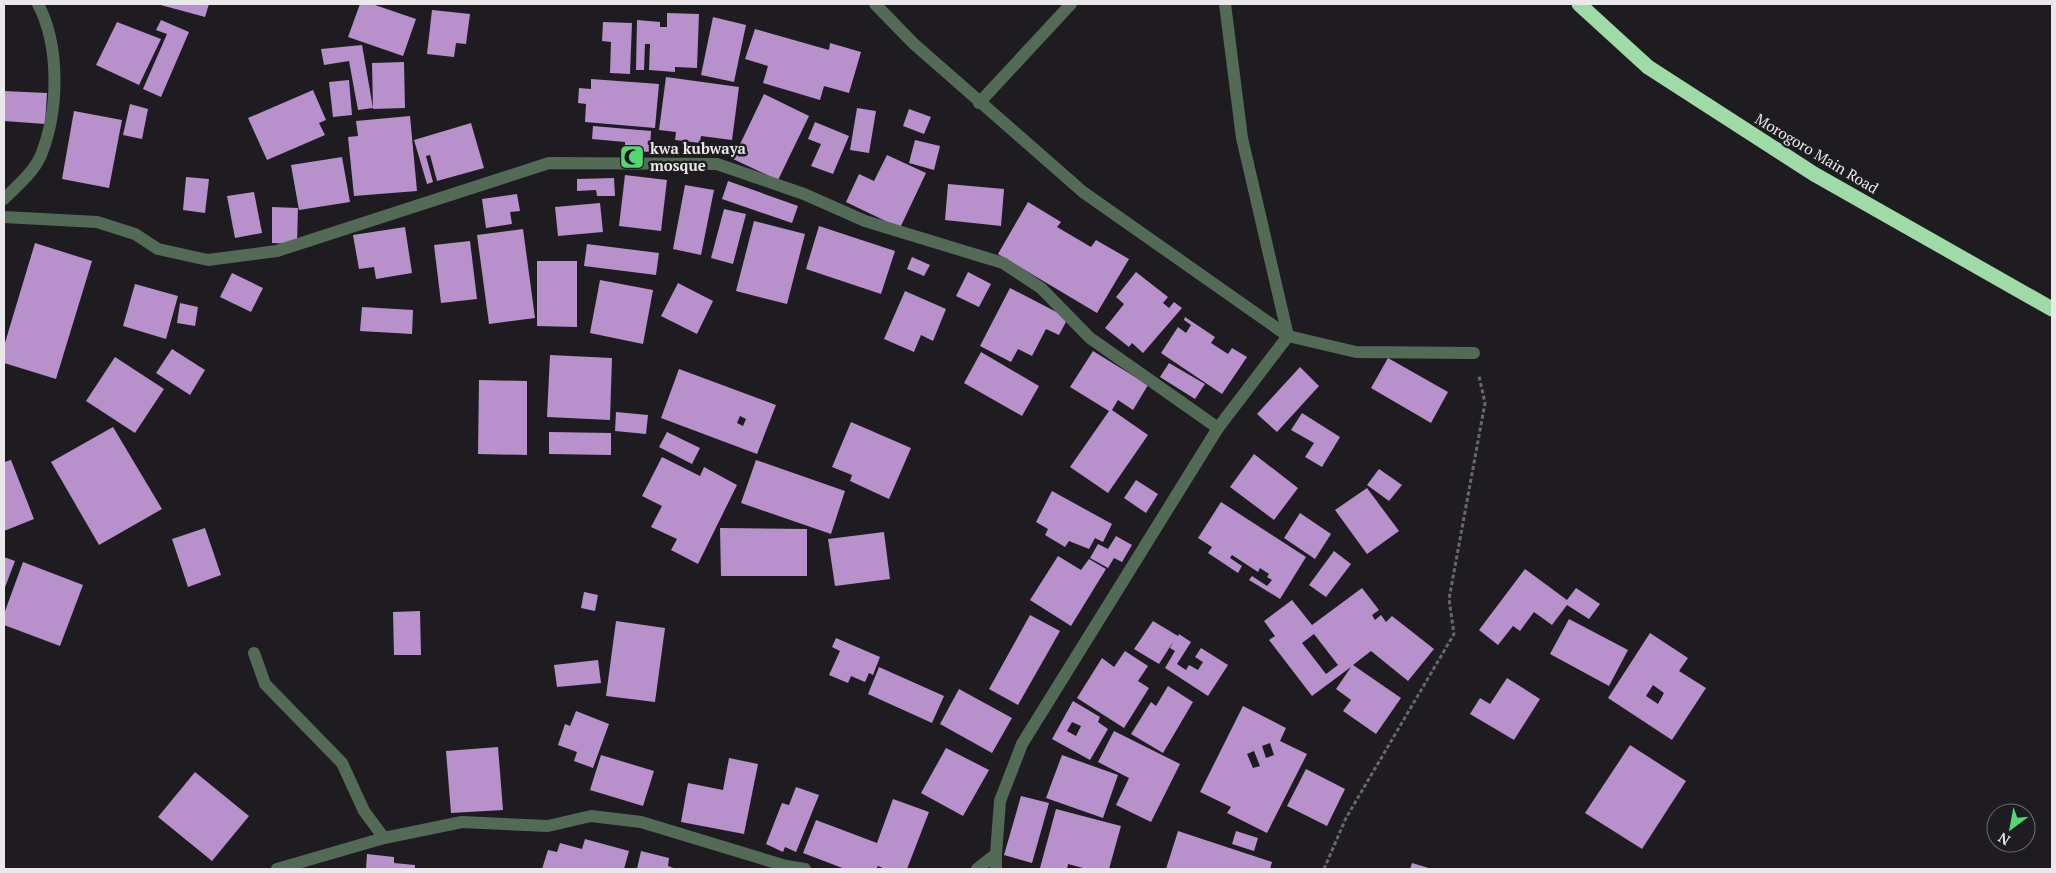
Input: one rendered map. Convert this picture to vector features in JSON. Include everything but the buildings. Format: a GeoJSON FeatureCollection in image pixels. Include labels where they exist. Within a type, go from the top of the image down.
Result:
{"type":"FeatureCollection","features":[{"type":"Feature","properties":{"kind":"highway","name":"Morogoro Main Road"},"geometry":{"type":"LineString","coordinates":[[1579,4],[1648,67],[1814,174],[2052,309]]}},
{"type":"Feature","properties":{"kind":"street"},"geometry":{"type":"LineString","coordinates":[[4,199],[27,176],[41,156],[54,103],[54,50],[46,18],[38,4]]}},
{"type":"Feature","properties":{"kind":"street"},"geometry":{"type":"LineString","coordinates":[[875,4],[914,44],[979,103],[1083,192],[1288,336],[1356,352],[1474,353]]}},
{"type":"Feature","properties":{"kind":"street"},"geometry":{"type":"LineString","coordinates":[[979,103],[1071,4]]}},
{"type":"Feature","properties":{"kind":"street"},"geometry":{"type":"LineString","coordinates":[[1225,4],[1242,138],[1288,336]]}},
{"type":"Feature","properties":{"kind":"street"},"geometry":{"type":"LineString","coordinates":[[4,217],[97,222],[135,234],[158,249],[208,260],[277,251],[549,164],[717,164],[804,194],[865,221],[1003,263],[1041,288],[1090,338],[1218,428]]}},
{"type":"Feature","properties":{"kind":"street"},"geometry":{"type":"LineString","coordinates":[[996,869],[1000,801],[1022,744],[1218,428],[1288,336]]}},
{"type":"Feature","properties":{"kind":"street"},"geometry":{"type":"LineString","coordinates":[[254,652],[265,684],[342,763],[364,811],[384,838]]}},
{"type":"Feature","properties":{"kind":"street"},"geometry":{"type":"LineString","coordinates":[[277,869],[384,838],[462,822],[548,826],[591,816],[641,822],[786,866],[806,869]]}},
{"type":"Feature","properties":{"kind":"street"},"geometry":{"type":"LineString","coordinates":[[977,869],[996,854]]}},
{"type":"Feature","properties":{"kind":"path"},"geometry":{"type":"LineString","coordinates":[[1324,869],[1346,818],[1454,634],[1449,599],[1485,403],[1474,353]]}},
{"type":"Feature","properties":{"kind":"place","name":"kwa kubwaya mosque"},"geometry":{"type":"Point","coordinates":[632,157]}}]}
